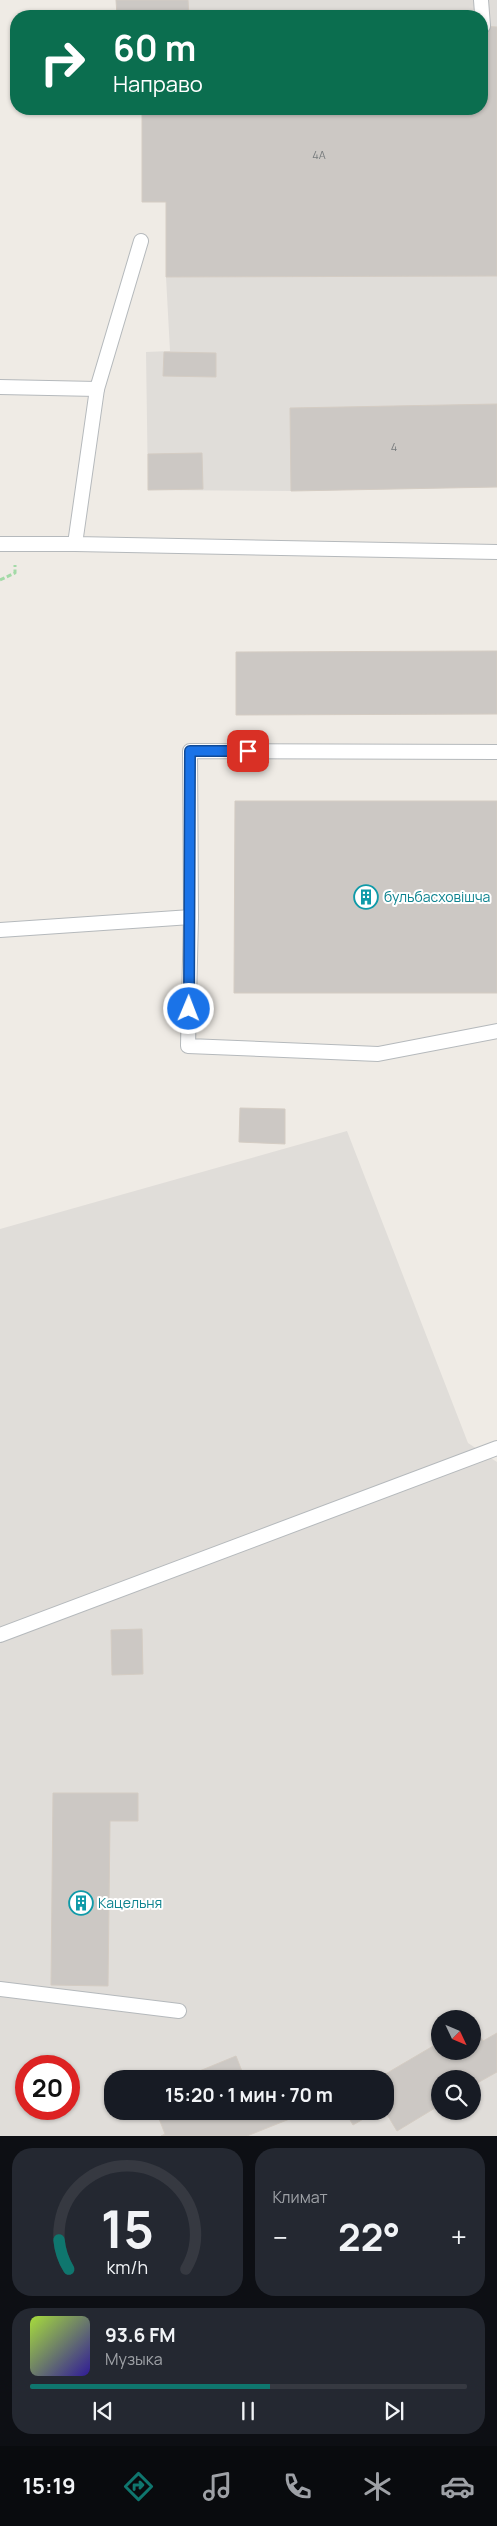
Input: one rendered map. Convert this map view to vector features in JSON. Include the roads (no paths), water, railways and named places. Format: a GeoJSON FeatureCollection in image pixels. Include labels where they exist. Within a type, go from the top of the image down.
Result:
{"type":"FeatureCollection","features":[{"type":"Feature","properties":{"kind":"lane"},"geometry":{"type":"LineString","coordinates":[[75,544],[97,389],[141,241]]}},
{"type":"Feature","properties":{"kind":"lane"},"geometry":{"type":"LineString","coordinates":[[0,387],[97,389]]}},
{"type":"Feature","properties":{"kind":"lane"},"geometry":{"type":"LineString","coordinates":[[0,544],[497,552]]}},
{"type":"Feature","properties":{"kind":"lane"},"geometry":{"type":"LineString","coordinates":[[497,752],[190,751],[191,917],[188,1046],[378,1054],[497,1031]]}},
{"type":"Feature","properties":{"kind":"lane"},"geometry":{"type":"LineString","coordinates":[[0,930],[191,917]]}},
{"type":"Feature","properties":{"kind":"lane"},"geometry":{"type":"LineString","coordinates":[[0,1635],[497,1448]]}},
{"type":"Feature","properties":{"kind":"lane"},"geometry":{"type":"LineString","coordinates":[[0,1989],[179,2011]]}},
{"type":"Feature","properties":{"kind":"place","name":"бульбасховішча"},"geometry":{"type":"Point","coordinates":[366,897]}},
{"type":"Feature","properties":{"kind":"place","name":"Кацельня"},"geometry":{"type":"Point","coordinates":[81,1903]}}]}
